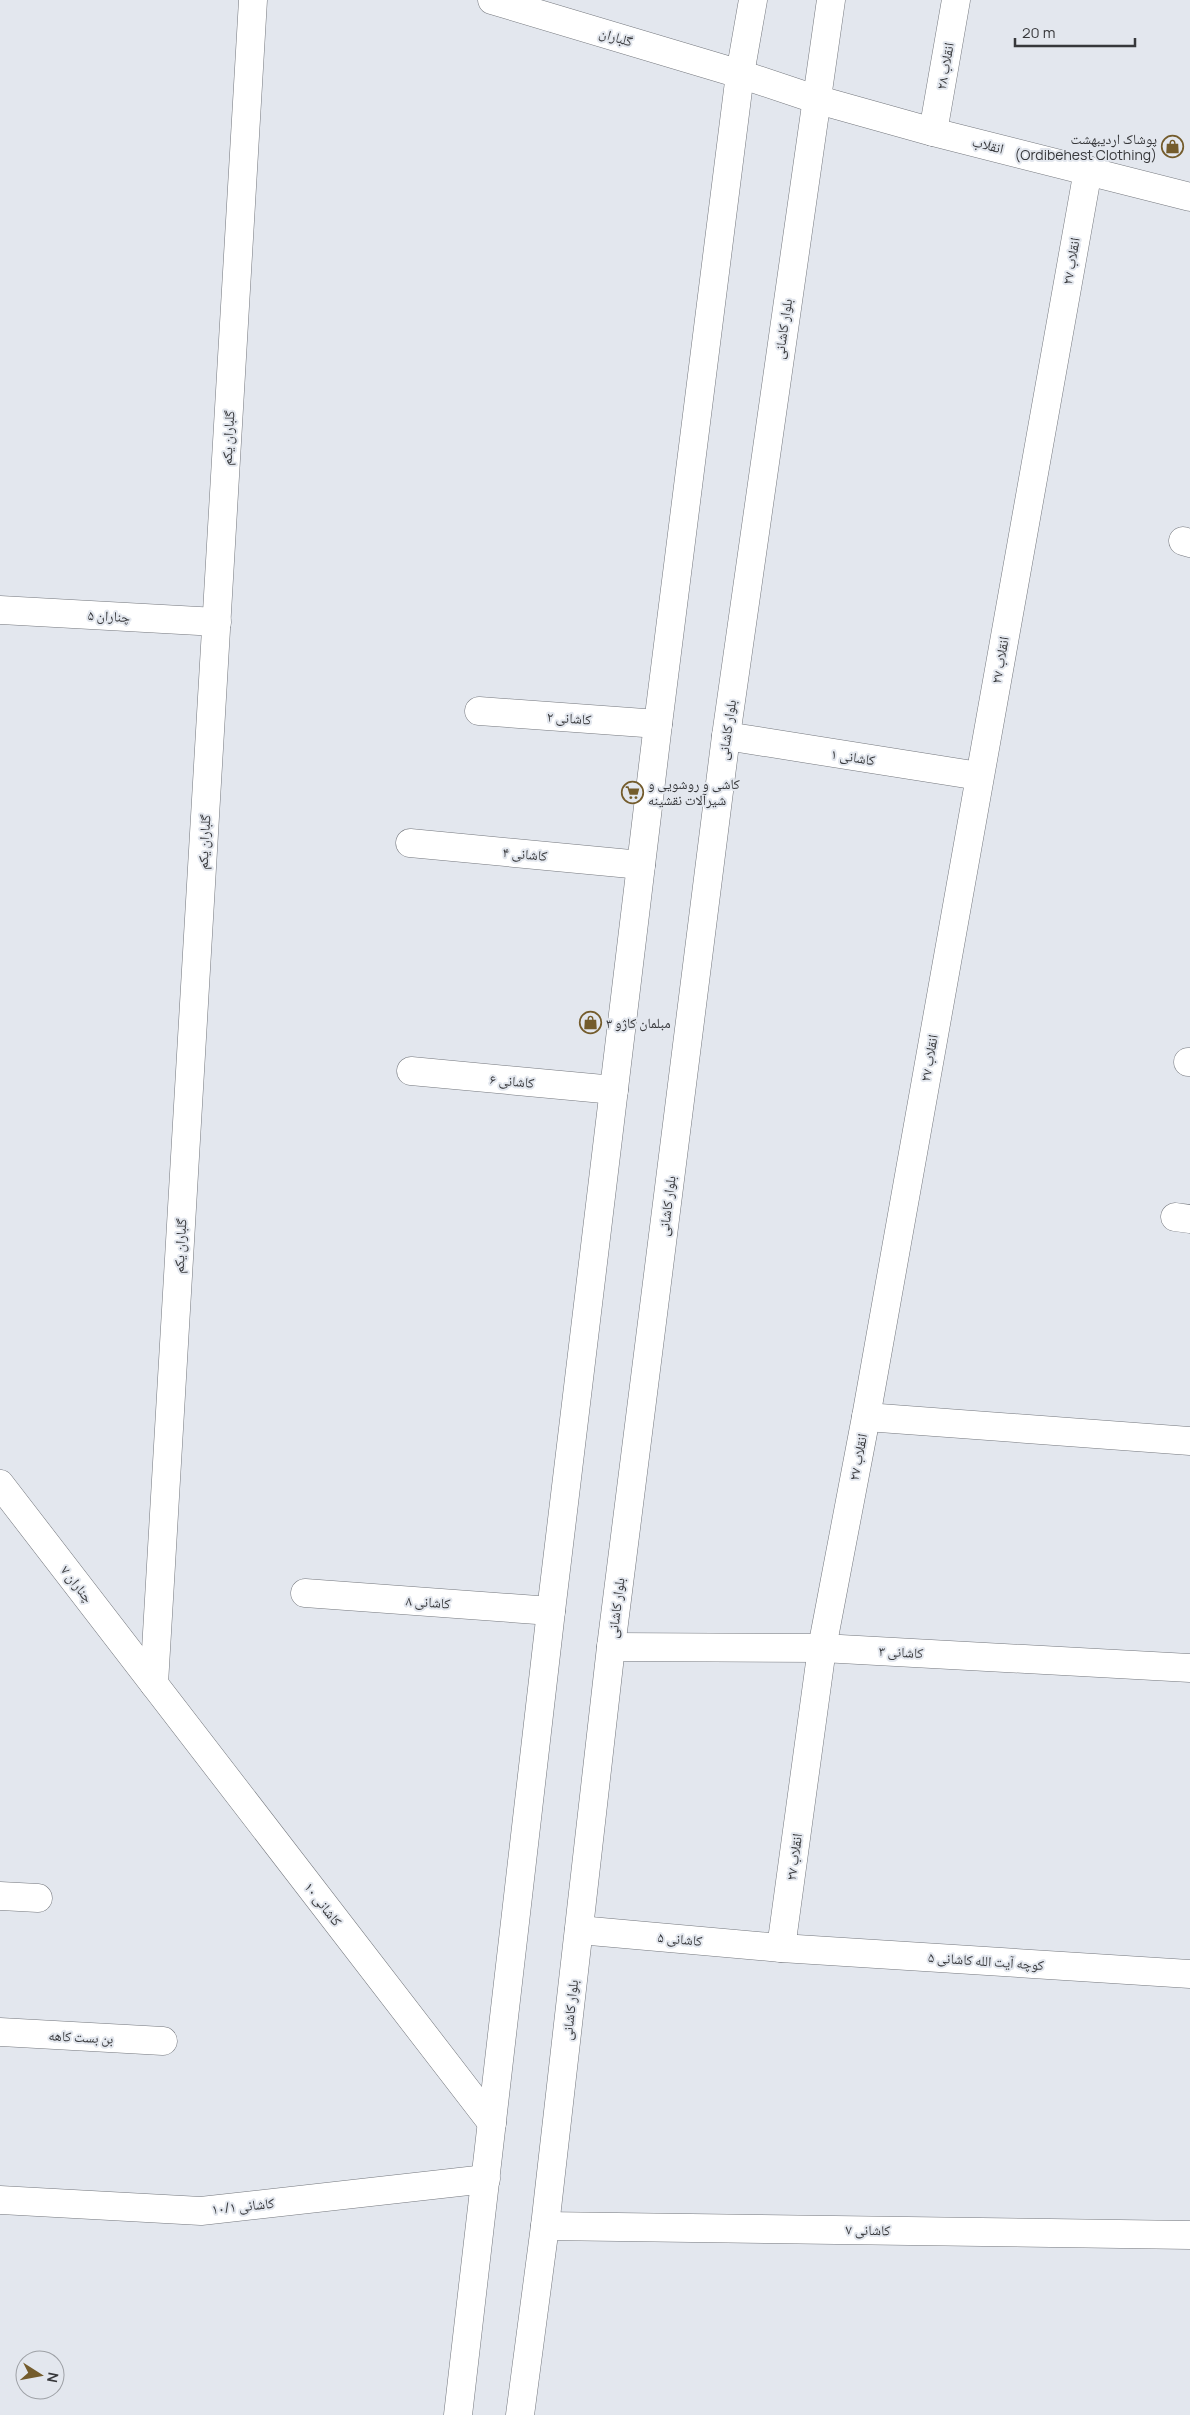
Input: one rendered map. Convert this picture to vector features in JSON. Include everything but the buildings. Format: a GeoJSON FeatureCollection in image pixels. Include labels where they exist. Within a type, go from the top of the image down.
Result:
{"type":"FeatureCollection","features":[{"type":"Feature","properties":{"kind":"street","name":"گلباران یکم"},"geometry":{"type":"LineString","coordinates":[[154,1684],[253,0]]}},
{"type":"Feature","properties":{"kind":"street","name":"گلباران"},"geometry":{"type":"LineString","coordinates":[[492,0],[740,74],[816,99]]}},
{"type":"Feature","properties":{"kind":"street"},"geometry":{"type":"LineString","coordinates":[[458,2415],[550,1611],[658,724],[740,74],[753,0]]}},
{"type":"Feature","properties":{"kind":"street","name":"بلوار کاشانی"},"geometry":{"type":"LineString","coordinates":[[520,2415],[545,2226],[611,1648],[726,736],[831,0]]}},
{"type":"Feature","properties":{"kind":"street","name":"۲۸ انقلاب"},"geometry":{"type":"LineString","coordinates":[[933,132],[956,0]]}},
{"type":"Feature","properties":{"kind":"street","name":"انقلاب"},"geometry":{"type":"LineString","coordinates":[[816,99],[933,132],[1190,197]]}},
{"type":"Feature","properties":{"kind":"street","name":"انقلاب ۲۷"},"geometry":{"type":"LineString","coordinates":[[781,1948],[822,1648],[866,1417],[1088,170]]}},
{"type":"Feature","properties":{"kind":"street","name":"۵ چناران"},"geometry":{"type":"LineString","coordinates":[[0,610],[217,622]]}},
{"type":"Feature","properties":{"kind":"street","name":"۲ کاشانی"},"geometry":{"type":"LineString","coordinates":[[479,711],[658,724]]}},
{"type":"Feature","properties":{"kind":"street","name":"۱ کاشانی"},"geometry":{"type":"LineString","coordinates":[[726,736],[979,776]]}},
{"type":"Feature","properties":{"kind":"street","name":"۴ کاشانی"},"geometry":{"type":"LineString","coordinates":[[410,843],[641,865]]}},
{"type":"Feature","properties":{"kind":"street","name":"۶ کاشانی"},"geometry":{"type":"LineString","coordinates":[[411,1071],[614,1090]]}},
{"type":"Feature","properties":{"kind":"street"},"geometry":{"type":"LineString","coordinates":[[866,1417],[1190,1441]]}},
{"type":"Feature","properties":{"kind":"street","name":"چناران ۷"},"geometry":{"type":"LineString","coordinates":[[0,1484],[154,1684]]}},
{"type":"Feature","properties":{"kind":"street","name":"۸ کاشانی"},"geometry":{"type":"LineString","coordinates":[[305,1594],[550,1611]]}},
{"type":"Feature","properties":{"kind":"street","name":"۳ کاشانی"},"geometry":{"type":"LineString","coordinates":[[611,1648],[822,1648],[1190,1668]]}},
{"type":"Feature","properties":{"kind":"street","name":"۱۰ کاشانی"},"geometry":{"type":"LineString","coordinates":[[154,1684],[492,2124]]}},
{"type":"Feature","properties":{"kind":"street"},"geometry":{"type":"LineString","coordinates":[[0,1896],[38,1898]]}},
{"type":"Feature","properties":{"kind":"street","name":"۵ کاشانی"},"geometry":{"type":"LineString","coordinates":[[578,1930],[781,1948]]}},
{"type":"Feature","properties":{"kind":"street","name":"کوچه آیت الله کاشانی ۵"},"geometry":{"type":"LineString","coordinates":[[781,1948],[1190,1974]]}},
{"type":"Feature","properties":{"kind":"street","name":"بن بست کاهه"},"geometry":{"type":"LineString","coordinates":[[0,2032],[162,2041]]}},
{"type":"Feature","properties":{"kind":"street","name":"۱۰/۱ کاشانی"},"geometry":{"type":"LineString","coordinates":[[0,2200],[201,2211],[486,2179]]}},
{"type":"Feature","properties":{"kind":"street","name":"۷ کاشانی"},"geometry":{"type":"LineString","coordinates":[[545,2226],[1190,2235]]}},
{"type":"Feature","properties":{"kind":"place","name":"پوشاک اردیبهشت (Ordibehest Clothing)"},"geometry":{"type":"Point","coordinates":[1173,147]}},
{"type":"Feature","properties":{"kind":"place","name":"کاشی و روشویی و شیرآلات نقشینه"},"geometry":{"type":"Point","coordinates":[632,792]}},
{"type":"Feature","properties":{"kind":"place","name":"مبلمان کاژو ۳"},"geometry":{"type":"Point","coordinates":[590,1023]}}]}
